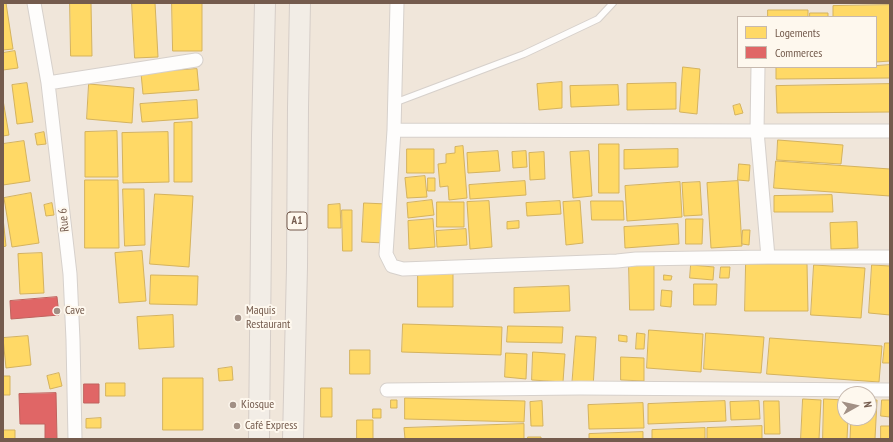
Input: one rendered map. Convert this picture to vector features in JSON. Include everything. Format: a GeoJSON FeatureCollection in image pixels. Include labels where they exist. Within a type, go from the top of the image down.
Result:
{"type":"FeatureCollection","features":[{"type":"Feature","properties":{"kind":"main road"},"geometry":{"type":"LineString","coordinates":[[259,439],[265,3]]}},
{"type":"Feature","properties":{"kind":"main road","name":"A1"},"geometry":{"type":"LineString","coordinates":[[293,439],[297,267],[300,3]]}},
{"type":"Feature","properties":{"kind":"street","name":"Rue 6"},"geometry":{"type":"LineString","coordinates":[[34,3],[48,83],[70,274],[75,439]]}},
{"type":"Feature","properties":{"kind":"street"},"geometry":{"type":"LineString","coordinates":[[397,3],[394,130],[386,254],[392,266],[403,269],[636,259],[890,257]]}},
{"type":"Feature","properties":{"kind":"street"},"geometry":{"type":"LineString","coordinates":[[48,83],[196,60]]}},
{"type":"Feature","properties":{"kind":"street"},"geometry":{"type":"LineString","coordinates":[[758,68],[757,132],[768,257]]}},
{"type":"Feature","properties":{"kind":"street"},"geometry":{"type":"LineString","coordinates":[[394,130],[757,132],[890,131]]}},
{"type":"Feature","properties":{"kind":"street"},"geometry":{"type":"LineString","coordinates":[[387,390],[572,388],[890,390]]}},
{"type":"Feature","properties":{"kind":"lane"},"geometry":{"type":"LineString","coordinates":[[394,104],[524,54],[598,19],[613,3]]}},
{"type":"Feature","properties":{"kind":"shaded area"},"geometry":{"type":"Polygon","coordinates":[[[3,3],[890,3],[890,439],[3,439],[3,3]]]}},
{"type":"Feature","properties":{"kind":"building: Logements"},"geometry":{"type":"Polygon","coordinates":[[[3,3],[6,3],[13,49],[3,50],[3,3]]]}},
{"type":"Feature","properties":{"kind":"building: Logements"},"geometry":{"type":"Polygon","coordinates":[[[70,3],[91,3],[92,56],[71,56],[70,3]]]}},
{"type":"Feature","properties":{"kind":"building: Logements"},"geometry":{"type":"Polygon","coordinates":[[[132,3],[155,3],[158,57],[135,58],[132,3]]]}},
{"type":"Feature","properties":{"kind":"building: Logements"},"geometry":{"type":"Polygon","coordinates":[[[172,3],[202,3],[202,51],[173,51],[172,3]]]}},
{"type":"Feature","properties":{"kind":"building: Logements"},"geometry":{"type":"Polygon","coordinates":[[[890,5],[890,61],[877,62],[877,16],[833,16],[833,6],[890,5]]]}},
{"type":"Feature","properties":{"kind":"building: Logements"},"geometry":{"type":"Polygon","coordinates":[[[768,10],[808,10],[808,16],[768,16],[768,10]]]}},
{"type":"Feature","properties":{"kind":"building: Logements"},"geometry":{"type":"Polygon","coordinates":[[[810,13],[828,13],[828,16],[810,16],[810,13]]]}},
{"type":"Feature","properties":{"kind":"building: Logements"},"geometry":{"type":"Polygon","coordinates":[[[15,51],[18,68],[3,70],[3,53],[15,51]]]}},
{"type":"Feature","properties":{"kind":"building: Logements"},"geometry":{"type":"Polygon","coordinates":[[[890,65],[890,78],[776,79],[776,68],[877,68],[877,66],[890,65]]]}},
{"type":"Feature","properties":{"kind":"building: Logements"},"geometry":{"type":"Polygon","coordinates":[[[683,67],[700,69],[697,114],[680,112],[683,67]]]}},
{"type":"Feature","properties":{"kind":"building: Logements"},"geometry":{"type":"Polygon","coordinates":[[[197,69],[199,90],[143,94],[141,73],[197,69]]]}},
{"type":"Feature","properties":{"kind":"building: Logements"},"geometry":{"type":"Polygon","coordinates":[[[562,82],[562,108],[539,110],[537,84],[562,82]]]}},
{"type":"Feature","properties":{"kind":"building: Logements"},"geometry":{"type":"Polygon","coordinates":[[[27,83],[33,122],[17,124],[12,85],[27,83]]]}},
{"type":"Feature","properties":{"kind":"building: Logements"},"geometry":{"type":"Polygon","coordinates":[[[676,83],[676,109],[627,110],[627,84],[676,83]]]}},
{"type":"Feature","properties":{"kind":"building: Logements"},"geometry":{"type":"Polygon","coordinates":[[[89,84],[134,88],[132,123],[87,119],[89,84]]]}},
{"type":"Feature","properties":{"kind":"building: Logements"},"geometry":{"type":"Polygon","coordinates":[[[890,84],[890,112],[777,113],[776,86],[890,84]]]}},
{"type":"Feature","properties":{"kind":"building: Logements"},"geometry":{"type":"Polygon","coordinates":[[[618,85],[619,105],[571,107],[570,86],[618,85]]]}},
{"type":"Feature","properties":{"kind":"building: Logements"},"geometry":{"type":"Polygon","coordinates":[[[3,100],[9,135],[3,136],[3,100]]]}},
{"type":"Feature","properties":{"kind":"building: Logements"},"geometry":{"type":"Polygon","coordinates":[[[197,100],[198,118],[142,122],[140,104],[197,100]]]}},
{"type":"Feature","properties":{"kind":"building: Logements"},"geometry":{"type":"Polygon","coordinates":[[[740,104],[743,113],[735,115],[733,106],[740,104]]]}},
{"type":"Feature","properties":{"kind":"building: Logements"},"geometry":{"type":"Polygon","coordinates":[[[192,122],[192,182],[174,182],[174,123],[192,122]]]}},
{"type":"Feature","properties":{"kind":"building: Logements"},"geometry":{"type":"Polygon","coordinates":[[[117,131],[118,177],[85,177],[85,132],[117,131]]]}},
{"type":"Feature","properties":{"kind":"building: Logements"},"geometry":{"type":"Polygon","coordinates":[[[44,132],[46,144],[37,145],[35,134],[44,132]]]}},
{"type":"Feature","properties":{"kind":"building: Logements"},"geometry":{"type":"Polygon","coordinates":[[[168,132],[169,182],[123,183],[122,133],[168,132]]]}},
{"type":"Feature","properties":{"kind":"building: Logements"},"geometry":{"type":"Polygon","coordinates":[[[778,140],[843,145],[841,164],[777,160],[778,140]]]}},
{"type":"Feature","properties":{"kind":"building: Logements"},"geometry":{"type":"Polygon","coordinates":[[[24,141],[30,181],[3,185],[3,144],[24,141]]]}},
{"type":"Feature","properties":{"kind":"building: Logements"},"geometry":{"type":"Polygon","coordinates":[[[599,144],[619,144],[619,193],[599,193],[599,144]]]}},
{"type":"Feature","properties":{"kind":"building: Logements"},"geometry":{"type":"Polygon","coordinates":[[[463,146],[467,198],[449,200],[448,186],[440,187],[438,164],[446,163],[446,154],[455,153],[455,147],[463,146]]]}},
{"type":"Feature","properties":{"kind":"building: Logements"},"geometry":{"type":"Polygon","coordinates":[[[407,149],[434,149],[434,173],[407,173],[407,149]]]}},
{"type":"Feature","properties":{"kind":"building: Logements"},"geometry":{"type":"Polygon","coordinates":[[[678,149],[678,167],[624,169],[624,150],[678,149]]]}},
{"type":"Feature","properties":{"kind":"building: Logements"},"geometry":{"type":"Polygon","coordinates":[[[498,151],[500,171],[468,173],[467,153],[498,151]]]}},
{"type":"Feature","properties":{"kind":"building: Logements"},"geometry":{"type":"Polygon","coordinates":[[[526,151],[527,167],[513,168],[512,152],[526,151]]]}},
{"type":"Feature","properties":{"kind":"building: Logements"},"geometry":{"type":"Polygon","coordinates":[[[589,151],[592,196],[573,198],[570,152],[589,151]]]}},
{"type":"Feature","properties":{"kind":"building: Logements"},"geometry":{"type":"Polygon","coordinates":[[[544,152],[545,179],[530,180],[529,153],[544,152]]]}},
{"type":"Feature","properties":{"kind":"building: Logements"},"geometry":{"type":"Polygon","coordinates":[[[776,161],[890,169],[890,196],[774,188],[776,161]]]}},
{"type":"Feature","properties":{"kind":"building: Logements"},"geometry":{"type":"Polygon","coordinates":[[[739,164],[750,165],[749,181],[738,180],[739,164]]]}},
{"type":"Feature","properties":{"kind":"building: Logements"},"geometry":{"type":"Polygon","coordinates":[[[425,176],[427,197],[407,198],[405,178],[425,176]]]}},
{"type":"Feature","properties":{"kind":"building: Logements"},"geometry":{"type":"Polygon","coordinates":[[[428,178],[435,178],[435,191],[428,191],[428,178]]]}},
{"type":"Feature","properties":{"kind":"building: Logements"},"geometry":{"type":"Polygon","coordinates":[[[85,180],[118,180],[119,248],[85,248],[85,180]]]}},
{"type":"Feature","properties":{"kind":"building: Logements"},"geometry":{"type":"Polygon","coordinates":[[[525,181],[526,195],[470,199],[469,185],[525,181]]]}},
{"type":"Feature","properties":{"kind":"building: Logements"},"geometry":{"type":"Polygon","coordinates":[[[738,181],[742,246],[711,248],[707,183],[738,181]]]}},
{"type":"Feature","properties":{"kind":"building: Logements"},"geometry":{"type":"Polygon","coordinates":[[[680,182],[682,217],[627,221],[625,186],[680,182]]]}},
{"type":"Feature","properties":{"kind":"building: Logements"},"geometry":{"type":"Polygon","coordinates":[[[700,182],[702,215],[684,216],[682,183],[700,182]]]}},
{"type":"Feature","properties":{"kind":"building: Logements"},"geometry":{"type":"Polygon","coordinates":[[[123,189],[144,189],[145,245],[125,246],[123,189]]]}},
{"type":"Feature","properties":{"kind":"building: Logements"},"geometry":{"type":"Polygon","coordinates":[[[31,193],[39,243],[12,247],[4,198],[31,193]]]}},
{"type":"Feature","properties":{"kind":"building: Logements"},"geometry":{"type":"Polygon","coordinates":[[[155,194],[193,196],[189,267],[150,264],[155,194]]]}},
{"type":"Feature","properties":{"kind":"building: Logements"},"geometry":{"type":"Polygon","coordinates":[[[832,195],[833,212],[774,212],[774,196],[832,195]]]}},
{"type":"Feature","properties":{"kind":"building: Logements"},"geometry":{"type":"Polygon","coordinates":[[[432,200],[434,215],[408,218],[407,203],[432,200]]]}},
{"type":"Feature","properties":{"kind":"building: Logements"},"geometry":{"type":"Polygon","coordinates":[[[489,201],[492,247],[470,249],[467,202],[489,201]]]}},
{"type":"Feature","properties":{"kind":"building: Logements"},"geometry":{"type":"Polygon","coordinates":[[[560,201],[561,214],[527,216],[526,203],[560,201]]]}},
{"type":"Feature","properties":{"kind":"building: Logements"},"geometry":{"type":"Polygon","coordinates":[[[580,201],[583,243],[566,245],[563,202],[580,201]]]}},
{"type":"Feature","properties":{"kind":"building: Logements"},"geometry":{"type":"Polygon","coordinates":[[[591,201],[623,201],[624,220],[592,220],[591,201]]]}},
{"type":"Feature","properties":{"kind":"building: Logements"},"geometry":{"type":"Polygon","coordinates":[[[437,202],[464,202],[464,227],[437,227],[437,202]]]}},
{"type":"Feature","properties":{"kind":"building: Logements"},"geometry":{"type":"Polygon","coordinates":[[[52,203],[54,215],[46,216],[44,205],[52,203]]]}},
{"type":"Feature","properties":{"kind":"building: Logements"},"geometry":{"type":"Polygon","coordinates":[[[364,203],[387,204],[385,243],[362,242],[364,203]]]}},
{"type":"Feature","properties":{"kind":"building: Logements"},"geometry":{"type":"Polygon","coordinates":[[[340,204],[341,228],[328,228],[328,205],[340,204]]]}},
{"type":"Feature","properties":{"kind":"building: Logements"},"geometry":{"type":"Polygon","coordinates":[[[342,210],[352,210],[352,251],[343,251],[342,210]]]}},
{"type":"Feature","properties":{"kind":"building: Logements"},"geometry":{"type":"Polygon","coordinates":[[[3,218],[6,246],[3,247],[3,218]]]}},
{"type":"Feature","properties":{"kind":"building: Logements"},"geometry":{"type":"Polygon","coordinates":[[[433,219],[435,247],[409,249],[408,221],[433,219]]]}},
{"type":"Feature","properties":{"kind":"building: Logements"},"geometry":{"type":"Polygon","coordinates":[[[686,219],[703,219],[702,244],[686,244],[686,219]]]}},
{"type":"Feature","properties":{"kind":"building: Logements"},"geometry":{"type":"Polygon","coordinates":[[[519,221],[519,228],[507,229],[507,222],[519,221]]]}},
{"type":"Feature","properties":{"kind":"building: Logements"},"geometry":{"type":"Polygon","coordinates":[[[857,222],[858,248],[831,249],[830,223],[857,222]]]}},
{"type":"Feature","properties":{"kind":"building: Logements"},"geometry":{"type":"Polygon","coordinates":[[[678,224],[679,244],[625,248],[624,227],[678,224]]]}},
{"type":"Feature","properties":{"kind":"building: Logements"},"geometry":{"type":"Polygon","coordinates":[[[466,229],[467,245],[437,247],[436,231],[466,229]]]}},
{"type":"Feature","properties":{"kind":"building: Logements"},"geometry":{"type":"Polygon","coordinates":[[[743,230],[750,230],[749,245],[742,244],[743,230]]]}},
{"type":"Feature","properties":{"kind":"building: Logements"},"geometry":{"type":"Polygon","coordinates":[[[142,251],[146,301],[119,303],[115,253],[142,251]]]}},
{"type":"Feature","properties":{"kind":"building: Logements"},"geometry":{"type":"Polygon","coordinates":[[[42,253],[44,293],[20,294],[18,254],[42,253]]]}},
{"type":"Feature","properties":{"kind":"building: Logements"},"geometry":{"type":"Polygon","coordinates":[[[746,264],[807,264],[808,311],[745,311],[746,264]]]}},
{"type":"Feature","properties":{"kind":"building: Logements"},"geometry":{"type":"Polygon","coordinates":[[[629,265],[654,265],[654,310],[630,310],[629,265]]]}},
{"type":"Feature","properties":{"kind":"building: Logements"},"geometry":{"type":"Polygon","coordinates":[[[691,265],[714,267],[713,280],[690,278],[691,265]]]}},
{"type":"Feature","properties":{"kind":"building: Logements"},"geometry":{"type":"Polygon","coordinates":[[[814,265],[865,268],[861,318],[811,315],[814,265]]]}},
{"type":"Feature","properties":{"kind":"building: Logements"},"geometry":{"type":"Polygon","coordinates":[[[872,265],[890,266],[890,315],[869,313],[872,265]]]}},
{"type":"Feature","properties":{"kind":"building: Logements"},"geometry":{"type":"Polygon","coordinates":[[[721,267],[730,267],[729,278],[720,278],[721,267]]]}},
{"type":"Feature","properties":{"kind":"building: Logements"},"geometry":{"type":"Polygon","coordinates":[[[418,273],[453,273],[453,307],[418,307],[418,273]]]}},
{"type":"Feature","properties":{"kind":"building: Logements"},"geometry":{"type":"Polygon","coordinates":[[[151,275],[198,276],[197,305],[150,304],[151,275]]]}},
{"type":"Feature","properties":{"kind":"building: Logements"},"geometry":{"type":"Polygon","coordinates":[[[664,275],[672,276],[671,280],[664,280],[664,275]]]}},
{"type":"Feature","properties":{"kind":"building: Logements"},"geometry":{"type":"Polygon","coordinates":[[[694,284],[717,284],[716,305],[694,305],[694,284]]]}},
{"type":"Feature","properties":{"kind":"building: Logements"},"geometry":{"type":"Polygon","coordinates":[[[569,286],[570,311],[514,313],[514,288],[569,286]]]}},
{"type":"Feature","properties":{"kind":"building: Logements"},"geometry":{"type":"Polygon","coordinates":[[[662,290],[672,291],[671,307],[661,306],[662,290]]]}},
{"type":"Feature","properties":{"kind":"building: Logements"},"geometry":{"type":"Polygon","coordinates":[[[173,315],[174,347],[139,349],[137,317],[173,315]]]}},
{"type":"Feature","properties":{"kind":"building: Logements"},"geometry":{"type":"Polygon","coordinates":[[[403,324],[502,327],[501,355],[402,352],[403,324]]]}},
{"type":"Feature","properties":{"kind":"building: Logements"},"geometry":{"type":"Polygon","coordinates":[[[508,326],[563,327],[562,343],[507,342],[508,326]]]}},
{"type":"Feature","properties":{"kind":"building: Logements"},"geometry":{"type":"Polygon","coordinates":[[[649,330],[703,334],[701,372],[647,368],[649,330]]]}},
{"type":"Feature","properties":{"kind":"building: Logements"},"geometry":{"type":"Polygon","coordinates":[[[637,333],[645,334],[644,349],[636,349],[637,333]]]}},
{"type":"Feature","properties":{"kind":"building: Logements"},"geometry":{"type":"Polygon","coordinates":[[[706,333],[764,337],[761,373],[704,369],[706,333]]]}},
{"type":"Feature","properties":{"kind":"building: Logements"},"geometry":{"type":"Polygon","coordinates":[[[619,335],[627,336],[627,342],[619,341],[619,335]]]}},
{"type":"Feature","properties":{"kind":"building: Logements"},"geometry":{"type":"Polygon","coordinates":[[[28,336],[31,365],[6,368],[3,338],[28,336]]]}},
{"type":"Feature","properties":{"kind":"building: Logements"},"geometry":{"type":"Polygon","coordinates":[[[576,336],[596,337],[593,388],[572,387],[576,336]]]}},
{"type":"Feature","properties":{"kind":"building: Logements"},"geometry":{"type":"Polygon","coordinates":[[[770,338],[882,346],[879,382],[767,374],[770,338]]]}},
{"type":"Feature","properties":{"kind":"building: Logements"},"geometry":{"type":"Polygon","coordinates":[[[885,343],[890,343],[890,363],[883,363],[885,343]]]}},
{"type":"Feature","properties":{"kind":"building: Logements"},"geometry":{"type":"Polygon","coordinates":[[[350,350],[370,350],[370,374],[350,374],[350,350]]]}},
{"type":"Feature","properties":{"kind":"building: Logements"},"geometry":{"type":"Polygon","coordinates":[[[533,352],[565,354],[563,382],[532,380],[533,352]]]}},
{"type":"Feature","properties":{"kind":"building: Logements"},"geometry":{"type":"Polygon","coordinates":[[[506,353],[527,354],[526,379],[505,377],[506,353]]]}},
{"type":"Feature","properties":{"kind":"building: Logements"},"geometry":{"type":"Polygon","coordinates":[[[621,357],[644,358],[644,381],[621,380],[621,357]]]}},
{"type":"Feature","properties":{"kind":"building: Logements"},"geometry":{"type":"Polygon","coordinates":[[[232,367],[233,380],[219,381],[218,369],[232,367]]]}},
{"type":"Feature","properties":{"kind":"building: Logements"},"geometry":{"type":"Polygon","coordinates":[[[59,373],[62,386],[50,389],[47,376],[59,373]]]}},
{"type":"Feature","properties":{"kind":"building: Logements"},"geometry":{"type":"Polygon","coordinates":[[[3,376],[10,376],[10,395],[3,395],[3,376]]]}},
{"type":"Feature","properties":{"kind":"building: Logements"},"geometry":{"type":"Polygon","coordinates":[[[163,378],[203,378],[203,430],[163,430],[163,378]]]}},
{"type":"Feature","properties":{"kind":"building: Logements"},"geometry":{"type":"Polygon","coordinates":[[[106,383],[125,383],[125,396],[106,396],[106,383]]]}},
{"type":"Feature","properties":{"kind":"building: Logements"},"geometry":{"type":"Polygon","coordinates":[[[321,388],[332,388],[332,417],[321,417],[321,388]]]}},
{"type":"Feature","properties":{"kind":"building: Logements"},"geometry":{"type":"Polygon","coordinates":[[[405,398],[525,401],[524,422],[405,419],[405,398]]]}},
{"type":"Feature","properties":{"kind":"building: Logements"},"geometry":{"type":"Polygon","coordinates":[[[803,399],[821,400],[819,439],[801,439],[803,399]]]}},
{"type":"Feature","properties":{"kind":"building: Logements"},"geometry":{"type":"Polygon","coordinates":[[[824,399],[837,400],[837,426],[848,426],[847,439],[823,439],[824,399]]]}},
{"type":"Feature","properties":{"kind":"building: Logements"},"geometry":{"type":"Polygon","coordinates":[[[391,400],[397,400],[397,408],[391,408],[391,400]]]}},
{"type":"Feature","properties":{"kind":"building: Logements"},"geometry":{"type":"Polygon","coordinates":[[[882,400],[890,400],[890,417],[881,416],[882,400]]]}},
{"type":"Feature","properties":{"kind":"building: Logements"},"geometry":{"type":"Polygon","coordinates":[[[542,401],[543,426],[531,426],[530,402],[542,401]]]}},
{"type":"Feature","properties":{"kind":"building: Logements"},"geometry":{"type":"Polygon","coordinates":[[[725,401],[726,421],[648,424],[648,404],[725,401]]]}},
{"type":"Feature","properties":{"kind":"building: Logements"},"geometry":{"type":"Polygon","coordinates":[[[759,401],[760,419],[731,420],[730,402],[759,401]]]}},
{"type":"Feature","properties":{"kind":"building: Logements"},"geometry":{"type":"Polygon","coordinates":[[[764,401],[779,401],[780,434],[765,434],[764,401]]]}},
{"type":"Feature","properties":{"kind":"building: Logements"},"geometry":{"type":"Polygon","coordinates":[[[643,403],[644,428],[589,429],[588,405],[643,403]]]}},
{"type":"Feature","properties":{"kind":"building: Logements"},"geometry":{"type":"Polygon","coordinates":[[[373,409],[381,409],[381,418],[373,418],[373,409]]]}},
{"type":"Feature","properties":{"kind":"building: Logements"},"geometry":{"type":"Polygon","coordinates":[[[101,418],[101,428],[86,428],[86,419],[101,418]]]}},
{"type":"Feature","properties":{"kind":"building: Logements"},"geometry":{"type":"Polygon","coordinates":[[[357,420],[373,420],[373,439],[357,439],[357,420]]]}},
{"type":"Feature","properties":{"kind":"building: Logements"},"geometry":{"type":"Polygon","coordinates":[[[524,424],[524,439],[405,439],[404,428],[524,424]]]}},
{"type":"Feature","properties":{"kind":"building: Logements"},"geometry":{"type":"Polygon","coordinates":[[[762,426],[762,439],[707,439],[707,428],[762,426]]]}},
{"type":"Feature","properties":{"kind":"building: Logements"},"geometry":{"type":"Polygon","coordinates":[[[851,426],[876,426],[875,439],[850,439],[851,426]]]}},
{"type":"Feature","properties":{"kind":"building: Logements"},"geometry":{"type":"Polygon","coordinates":[[[881,426],[890,426],[890,439],[881,439],[881,426]]]}},
{"type":"Feature","properties":{"kind":"building: Logements"},"geometry":{"type":"Polygon","coordinates":[[[705,428],[705,439],[652,439],[652,430],[705,428]]]}},
{"type":"Feature","properties":{"kind":"building: Logements"},"geometry":{"type":"Polygon","coordinates":[[[3,430],[15,430],[15,439],[3,439],[3,430]]]}},
{"type":"Feature","properties":{"kind":"building: Logements"},"geometry":{"type":"Polygon","coordinates":[[[643,432],[643,439],[589,439],[589,434],[643,432]]]}},
{"type":"Feature","properties":{"kind":"building: Logements"},"geometry":{"type":"Polygon","coordinates":[[[528,437],[541,437],[541,439],[528,439],[528,437]]]}},
{"type":"Feature","properties":{"kind":"building: Commerces"},"geometry":{"type":"Polygon","coordinates":[[[57,297],[59,315],[11,319],[10,301],[57,297]]]}},
{"type":"Feature","properties":{"kind":"building: Commerces"},"geometry":{"type":"Polygon","coordinates":[[[84,384],[99,384],[99,403],[84,403],[84,384]]]}},
{"type":"Feature","properties":{"kind":"building: Commerces"},"geometry":{"type":"Polygon","coordinates":[[[56,393],[57,439],[45,439],[45,424],[20,424],[19,394],[56,393]]]}},
{"type":"Feature","properties":{"kind":"place","name":"Cave"},"geometry":{"type":"Point","coordinates":[57,311]}},
{"type":"Feature","properties":{"kind":"place","name":"Maquis Restaurant"},"geometry":{"type":"Point","coordinates":[238,318]}},
{"type":"Feature","properties":{"kind":"place","name":"Kiosque"},"geometry":{"type":"Point","coordinates":[233,405]}},
{"type":"Feature","properties":{"kind":"place","name":"Café Express"},"geometry":{"type":"Point","coordinates":[237,426]}}]}
